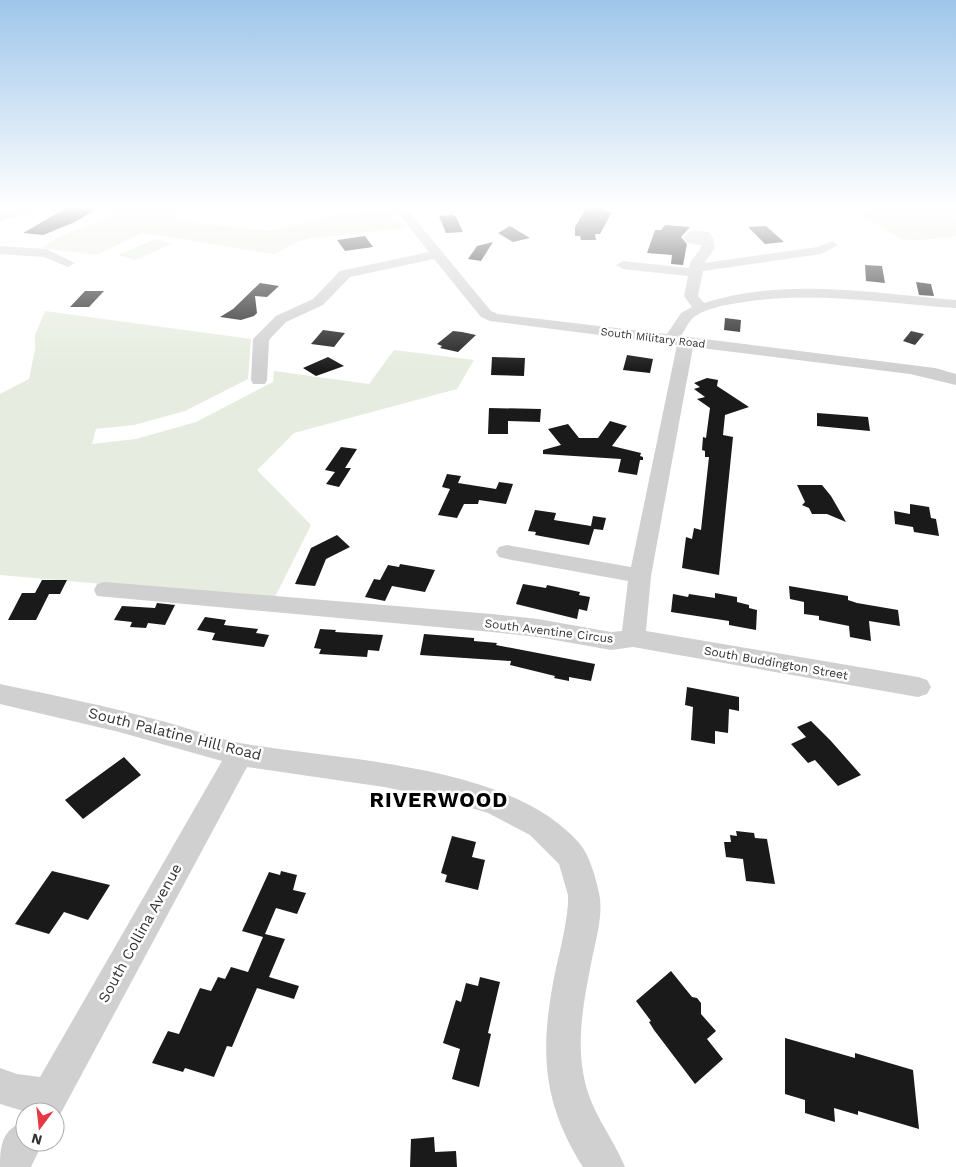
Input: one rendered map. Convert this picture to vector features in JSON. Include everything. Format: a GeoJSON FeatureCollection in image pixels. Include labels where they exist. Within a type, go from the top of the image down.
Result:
{"type":"FeatureCollection","features":[{"type":"Feature","properties":{"kind":"street"},"geometry":{"type":"LineString","coordinates":[[259,380],[261,339],[281,319],[318,302],[345,274],[403,261]]}},
{"type":"Feature","properties":{"kind":"street","name":"South Military Road"},"geometry":{"type":"LineString","coordinates":[[444,261],[490,316],[507,320],[925,371],[956,380]]}},
{"type":"Feature","properties":{"kind":"street"},"geometry":{"type":"LineString","coordinates":[[698,261],[691,296],[701,308]]}},
{"type":"Feature","properties":{"kind":"street"},"geometry":{"type":"LineString","coordinates":[[623,265],[695,271],[751,261]]}},
{"type":"Feature","properties":{"kind":"street"},"geometry":{"type":"LineString","coordinates":[[633,638],[640,576],[678,341],[686,316],[701,308],[741,297],[791,292],[956,304]]}},
{"type":"Feature","properties":{"kind":"street"},"geometry":{"type":"LineString","coordinates":[[507,552],[640,576]]}},
{"type":"Feature","properties":{"kind":"street","name":"South Aventine Circus"},"geometry":{"type":"LineString","coordinates":[[105,590],[501,624],[612,641],[633,638]]}},
{"type":"Feature","properties":{"kind":"street","name":"South Buddington Street"},"geometry":{"type":"LineString","coordinates":[[633,638],[918,687]]}},
{"type":"Feature","properties":{"kind":"street","name":"South Palatine Hill Road"},"geometry":{"type":"LineString","coordinates":[[0,694],[78,710],[240,754],[369,772],[434,785],[487,801],[521,815],[552,834],[564,845],[578,865],[583,881],[584,897],[581,930],[562,1026],[563,1069],[572,1107],[583,1131],[606,1167]]}},
{"type":"Feature","properties":{"kind":"street","name":"South Collina Avenue"},"geometry":{"type":"LineString","coordinates":[[47,1102],[240,754]]}},
{"type":"Feature","properties":{"kind":"street"},"geometry":{"type":"LineString","coordinates":[[0,1086],[39,1102]]}},
{"type":"Feature","properties":{"kind":"street"},"geometry":{"type":"LineString","coordinates":[[10,1167],[18,1152]]}},
{"type":"Feature","properties":{"kind":"shaded area"},"geometry":{"type":"Polygon","coordinates":[[[45,311],[251,339],[248,379],[185,411],[134,425],[96,429],[92,444],[136,439],[196,422],[273,382],[274,371],[369,384],[394,350],[474,360],[457,389],[294,433],[257,470],[311,525],[274,599],[0,575],[0,394],[29,379],[35,349],[35,335],[45,311]]]}},
{"type":"Feature","properties":{"kind":"building"},"geometry":{"type":"Polygon","coordinates":[[[671,261],[684,261],[683,265],[671,264],[671,261]]]}},
{"type":"Feature","properties":{"kind":"building"},"geometry":{"type":"Polygon","coordinates":[[[865,265],[882,266],[885,283],[866,281],[865,265]]]}},
{"type":"Feature","properties":{"kind":"building"},"geometry":{"type":"Polygon","coordinates":[[[916,282],[931,284],[934,296],[919,295],[916,282]]]}},
{"type":"Feature","properties":{"kind":"building"},"geometry":{"type":"Polygon","coordinates":[[[260,283],[279,286],[267,297],[255,296],[257,313],[254,316],[241,320],[220,317],[233,309],[260,283]]]}},
{"type":"Feature","properties":{"kind":"building"},"geometry":{"type":"Polygon","coordinates":[[[85,291],[104,291],[89,307],[70,307],[85,291]]]}},
{"type":"Feature","properties":{"kind":"building"},"geometry":{"type":"Polygon","coordinates":[[[725,318],[741,320],[740,332],[724,330],[725,318]]]}},
{"type":"Feature","properties":{"kind":"building"},"geometry":{"type":"Polygon","coordinates":[[[323,330],[345,333],[334,347],[311,344],[323,330]]]}},
{"type":"Feature","properties":{"kind":"building"},"geometry":{"type":"Polygon","coordinates":[[[453,331],[476,335],[458,352],[440,348],[442,346],[437,344],[453,331]]]}},
{"type":"Feature","properties":{"kind":"building"},"geometry":{"type":"Polygon","coordinates":[[[911,331],[924,334],[915,345],[903,341],[911,331]]]}},
{"type":"Feature","properties":{"kind":"building"},"geometry":{"type":"Polygon","coordinates":[[[627,355],[653,359],[650,373],[623,370],[627,355]]]}},
{"type":"Feature","properties":{"kind":"building"},"geometry":{"type":"Polygon","coordinates":[[[328,357],[344,366],[316,376],[303,368],[328,357]]]}},
{"type":"Feature","properties":{"kind":"building"},"geometry":{"type":"Polygon","coordinates":[[[492,357],[525,358],[524,376],[491,375],[492,357]]]}},
{"type":"Feature","properties":{"kind":"building"},"geometry":{"type":"Polygon","coordinates":[[[707,378],[718,380],[717,386],[749,407],[725,415],[723,435],[733,437],[719,575],[682,568],[686,537],[692,539],[694,528],[701,530],[709,457],[705,457],[705,451],[702,450],[703,437],[706,438],[710,408],[697,399],[705,397],[694,389],[700,387],[694,383],[707,378]]]}},
{"type":"Feature","properties":{"kind":"building"},"geometry":{"type":"Polygon","coordinates":[[[489,408],[541,409],[540,422],[508,421],[508,434],[488,434],[489,408]]]}},
{"type":"Feature","properties":{"kind":"building"},"geometry":{"type":"Polygon","coordinates":[[[817,413],[868,417],[870,431],[817,426],[817,413]]]}},
{"type":"Feature","properties":{"kind":"building"},"geometry":{"type":"Polygon","coordinates":[[[610,421],[627,426],[612,446],[641,453],[640,456],[643,457],[643,460],[640,460],[637,475],[618,472],[621,459],[543,454],[543,450],[561,445],[548,429],[568,424],[579,438],[598,438],[610,421]]]}},
{"type":"Feature","properties":{"kind":"building"},"geometry":{"type":"Polygon","coordinates":[[[341,447],[357,449],[345,468],[351,468],[339,487],[326,484],[335,472],[325,470],[341,447]]]}},
{"type":"Feature","properties":{"kind":"building"},"geometry":{"type":"Polygon","coordinates":[[[447,474],[461,476],[458,483],[496,489],[499,482],[513,484],[506,504],[479,500],[478,504],[464,504],[457,518],[438,515],[450,489],[442,487],[447,474]]]}},
{"type":"Feature","properties":{"kind":"building"},"geometry":{"type":"Polygon","coordinates":[[[797,485],[822,485],[831,496],[846,522],[827,514],[812,514],[809,508],[802,505],[805,502],[797,485]]]}},
{"type":"Feature","properties":{"kind":"building"},"geometry":{"type":"Polygon","coordinates":[[[910,504],[929,507],[931,518],[936,519],[939,536],[914,532],[913,527],[895,524],[894,511],[910,514],[910,504]]]}},
{"type":"Feature","properties":{"kind":"building"},"geometry":{"type":"Polygon","coordinates":[[[535,510],[556,513],[554,520],[591,526],[593,516],[606,518],[603,530],[594,529],[589,545],[535,535],[536,532],[528,531],[535,510]]]}},
{"type":"Feature","properties":{"kind":"building"},"geometry":{"type":"Polygon","coordinates":[[[337,535],[350,547],[326,559],[315,586],[295,584],[311,548],[337,535]]]}},
{"type":"Feature","properties":{"kind":"building"},"geometry":{"type":"Polygon","coordinates":[[[400,564],[435,570],[425,592],[392,586],[385,601],[365,597],[374,579],[380,580],[388,565],[399,567],[400,564]]]}},
{"type":"Feature","properties":{"kind":"building"},"geometry":{"type":"Polygon","coordinates":[[[42,580],[67,580],[60,594],[49,594],[36,620],[8,620],[22,593],[35,593],[42,580]]]}},
{"type":"Feature","properties":{"kind":"building"},"geometry":{"type":"Polygon","coordinates":[[[523,584],[546,588],[547,585],[580,592],[579,595],[590,597],[587,611],[579,609],[577,619],[516,604],[523,584]]]}},
{"type":"Feature","properties":{"kind":"building"},"geometry":{"type":"Polygon","coordinates":[[[789,586],[848,596],[848,600],[857,603],[898,610],[900,626],[869,621],[871,641],[850,637],[849,626],[819,620],[819,616],[804,614],[804,602],[790,599],[789,586]]]}},
{"type":"Feature","properties":{"kind":"building"},"geometry":{"type":"Polygon","coordinates":[[[715,593],[737,597],[737,602],[749,605],[749,608],[757,610],[756,630],[729,625],[729,621],[671,612],[673,594],[688,597],[689,594],[715,598],[715,593]]]}},
{"type":"Feature","properties":{"kind":"building"},"geometry":{"type":"Polygon","coordinates":[[[157,603],[175,605],[165,625],[148,623],[146,628],[130,627],[132,622],[114,620],[122,606],[155,608],[157,603]]]}},
{"type":"Feature","properties":{"kind":"building"},"geometry":{"type":"Polygon","coordinates":[[[205,617],[226,620],[224,625],[258,629],[256,633],[269,635],[264,647],[212,640],[215,633],[197,630],[205,617]]]}},
{"type":"Feature","properties":{"kind":"building"},"geometry":{"type":"Polygon","coordinates":[[[320,629],[336,630],[335,632],[383,635],[379,651],[368,650],[367,657],[319,654],[321,649],[314,648],[320,629]]]}},
{"type":"Feature","properties":{"kind":"building"},"geometry":{"type":"Polygon","coordinates":[[[424,634],[474,638],[474,641],[497,643],[496,645],[595,664],[591,681],[569,677],[569,681],[510,665],[511,661],[420,655],[424,634]]]}},
{"type":"Feature","properties":{"kind":"building"},"geometry":{"type":"Polygon","coordinates":[[[687,687],[739,697],[739,711],[729,709],[728,733],[715,731],[715,744],[691,740],[693,707],[685,705],[687,687]]]}},
{"type":"Feature","properties":{"kind":"building"},"geometry":{"type":"Polygon","coordinates":[[[811,721],[861,775],[838,786],[815,760],[808,763],[791,744],[806,737],[797,727],[811,721]]]}},
{"type":"Feature","properties":{"kind":"building"},"geometry":{"type":"Polygon","coordinates":[[[124,757],[141,775],[83,819],[65,800],[124,757]]]}},
{"type":"Feature","properties":{"kind":"building"},"geometry":{"type":"Polygon","coordinates":[[[736,831],[754,833],[755,838],[767,839],[775,884],[746,881],[743,859],[726,857],[724,842],[731,842],[730,835],[737,836],[736,831]]]}},
{"type":"Feature","properties":{"kind":"building"},"geometry":{"type":"Polygon","coordinates":[[[452,836],[476,842],[472,857],[485,860],[478,890],[445,882],[447,875],[441,873],[452,836]]]}},
{"type":"Feature","properties":{"kind":"building"},"geometry":{"type":"Polygon","coordinates":[[[52,871],[110,885],[88,920],[64,912],[49,934],[15,924],[52,871]]]}},
{"type":"Feature","properties":{"kind":"building"},"geometry":{"type":"Polygon","coordinates":[[[281,871],[297,875],[293,890],[306,893],[297,914],[276,908],[265,934],[285,939],[269,977],[299,986],[294,999],[257,988],[232,1047],[227,1046],[214,1077],[185,1068],[183,1072],[152,1063],[168,1031],[179,1034],[200,988],[211,991],[218,977],[225,979],[231,967],[248,972],[263,937],[242,931],[269,872],[280,875],[281,871]]]}},
{"type":"Feature","properties":{"kind":"building"},"geometry":{"type":"Polygon","coordinates":[[[671,971],[692,997],[697,998],[701,1003],[701,1014],[716,1031],[707,1039],[723,1059],[695,1084],[654,1030],[649,1022],[651,1021],[636,1001],[671,971]]]}},
{"type":"Feature","properties":{"kind":"building"},"geometry":{"type":"Polygon","coordinates":[[[480,977],[500,982],[488,1033],[491,1034],[479,1087],[452,1079],[460,1049],[443,1043],[456,1000],[461,1002],[466,983],[478,986],[480,977]]]}},
{"type":"Feature","properties":{"kind":"building"},"geometry":{"type":"Polygon","coordinates":[[[785,1038],[855,1058],[855,1053],[913,1070],[919,1129],[858,1111],[858,1115],[834,1108],[835,1122],[805,1113],[805,1100],[785,1094],[785,1038]]]}},
{"type":"Feature","properties":{"kind":"building"},"geometry":{"type":"Polygon","coordinates":[[[434,1137],[435,1152],[456,1151],[457,1167],[410,1167],[411,1139],[434,1137]]]}},
{"type":"Feature","properties":{"kind":"district","name":"RIVERWOOD"},"geometry":{"type":"Point","coordinates":[439,799]}}]}
